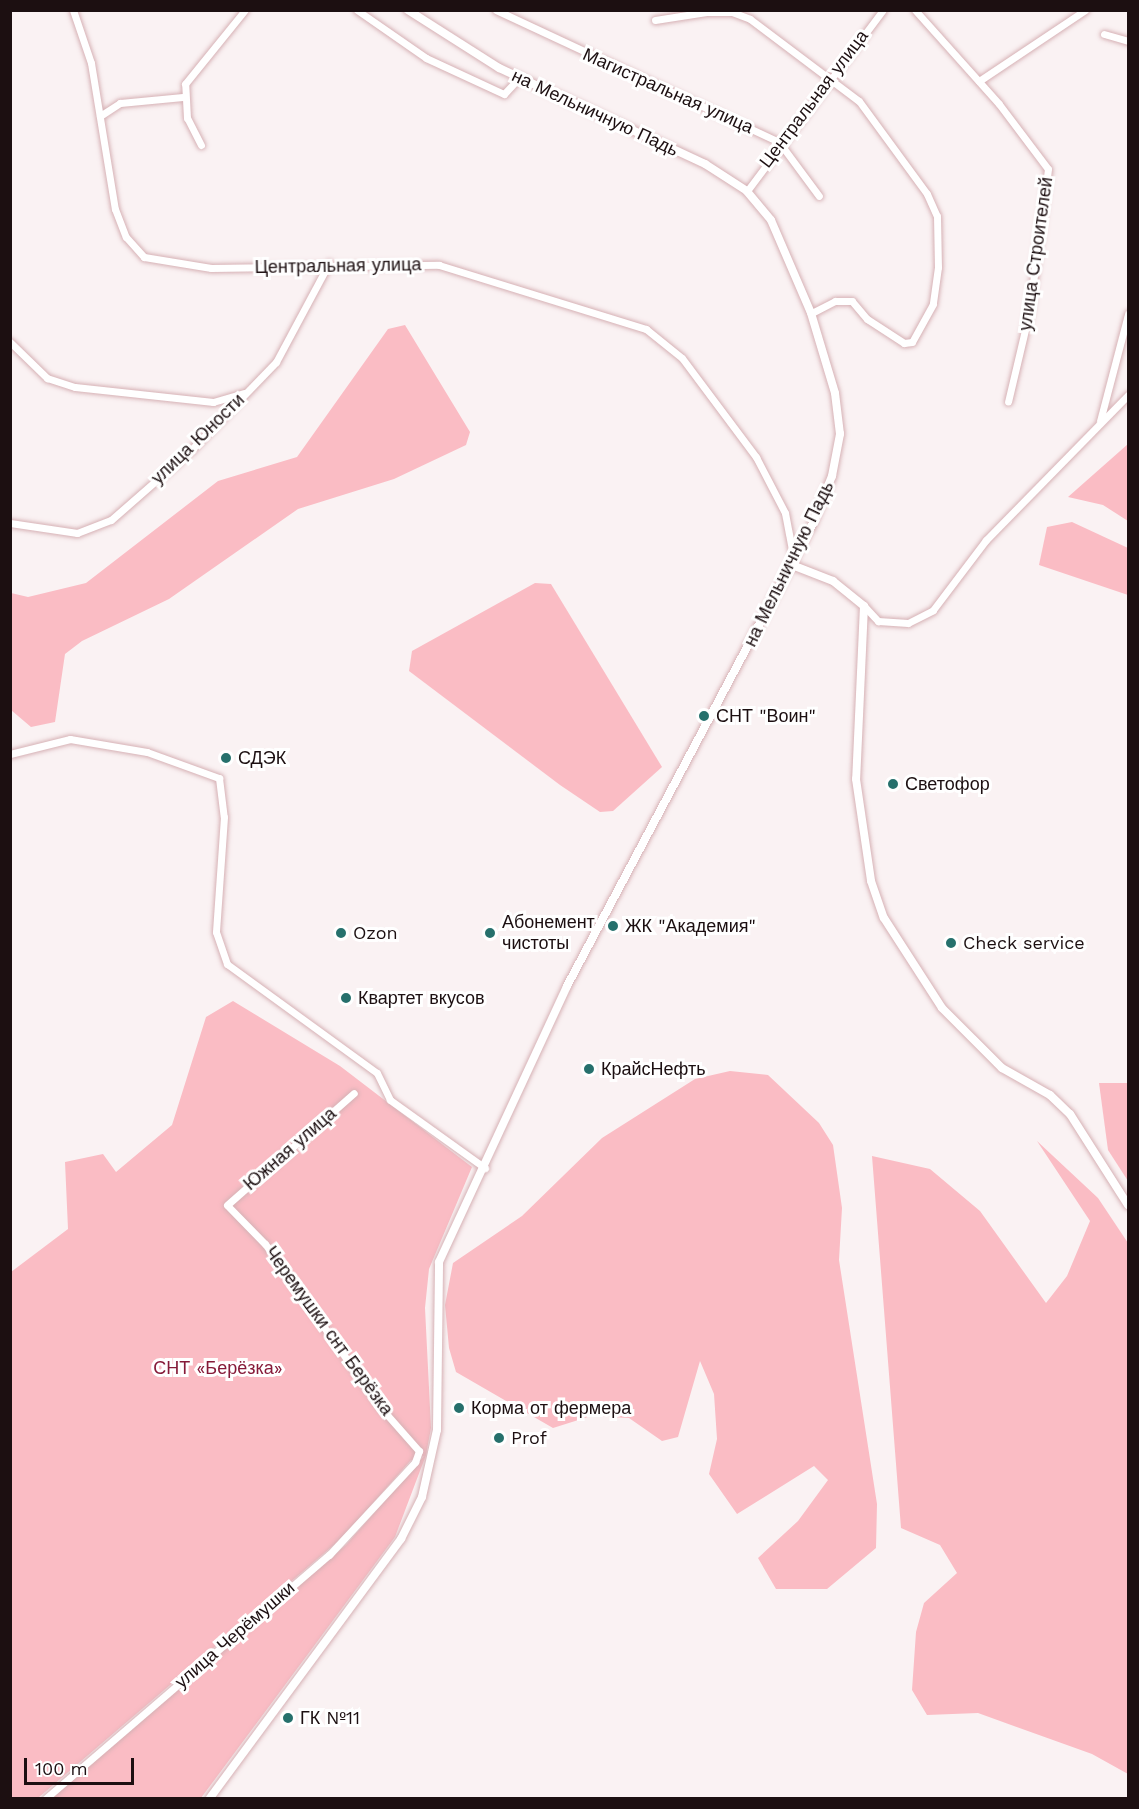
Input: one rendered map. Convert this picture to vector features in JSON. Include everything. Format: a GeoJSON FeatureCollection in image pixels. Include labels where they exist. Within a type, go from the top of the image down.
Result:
{"type":"FeatureCollection","features":[{"type":"Feature","properties":{"kind":"street","name":"Центральная улица"},"geometry":{"type":"LineString","coordinates":[[73,10],[83,30],[115,209],[126,237],[144,257],[211,268],[329,263],[439,265],[621,319],[656,335],[687,364],[756,457],[785,513],[793,564]]}},
{"type":"Feature","properties":{"kind":"street"},"geometry":{"type":"LineString","coordinates":[[201,145],[183,97],[194,69],[245,10]]}},
{"type":"Feature","properties":{"kind":"street"},"geometry":{"type":"LineString","coordinates":[[357,10],[426,58],[504,94],[519,78]]}},
{"type":"Feature","properties":{"kind":"street","name":"на Мельничную Падь"},"geometry":{"type":"LineString","coordinates":[[210,1798],[401,1539],[422,1497],[437,1430],[439,1262],[556,1009],[793,564],[824,499],[840,434],[835,393],[811,313],[771,220],[747,190],[705,164],[519,78],[408,10]]}},
{"type":"Feature","properties":{"kind":"street","name":"Магистральная улица"},"geometry":{"type":"LineString","coordinates":[[496,10],[779,142],[819,196]]}},
{"type":"Feature","properties":{"kind":"street","name":"Центральная улица"},"geometry":{"type":"LineString","coordinates":[[747,190],[779,142],[883,10]]}},
{"type":"Feature","properties":{"kind":"street","name":"улица Строителей"},"geometry":{"type":"LineString","coordinates":[[915,10],[979,81],[1048,169],[1029,313],[1008,402]]}},
{"type":"Feature","properties":{"kind":"street"},"geometry":{"type":"LineString","coordinates":[[979,81],[1085,10]]}},
{"type":"Feature","properties":{"kind":"street"},"geometry":{"type":"LineString","coordinates":[[655,20],[732,12],[829,77],[859,101],[927,194],[937,216],[938,267],[933,304],[912,342],[904,343],[867,319],[852,301],[835,301],[811,313]]}},
{"type":"Feature","properties":{"kind":"street"},"geometry":{"type":"LineString","coordinates":[[1104,34],[1128,40]]}},
{"type":"Feature","properties":{"kind":"street"},"geometry":{"type":"LineString","coordinates":[[100,116],[120,103],[183,97]]}},
{"type":"Feature","properties":{"kind":"street","name":"улица Юности"},"geometry":{"type":"LineString","coordinates":[[10,523],[77,533],[98,528],[190,450],[246,392],[293,338],[329,263]]}},
{"type":"Feature","properties":{"kind":"street"},"geometry":{"type":"LineString","coordinates":[[1100,421],[1128,314]]}},
{"type":"Feature","properties":{"kind":"street"},"geometry":{"type":"LineString","coordinates":[[10,342],[47,378],[75,387],[213,402],[246,392]]}},
{"type":"Feature","properties":{"kind":"street"},"geometry":{"type":"LineString","coordinates":[[793,564],[833,581],[864,606],[878,621],[909,623],[933,610],[986,540],[1100,421],[1128,395]]}},
{"type":"Feature","properties":{"kind":"street"},"geometry":{"type":"LineString","coordinates":[[864,606],[856,779],[871,881],[884,918],[942,1008],[1002,1068],[1050,1095],[1070,1114],[1128,1205]]}},
{"type":"Feature","properties":{"kind":"street"},"geometry":{"type":"LineString","coordinates":[[10,754],[70,739],[147,752],[219,778],[224,817],[216,932],[227,964],[377,1073],[390,1100],[484,1168]]}},
{"type":"Feature","properties":{"kind":"street","name":"Южная улица"},"geometry":{"type":"LineString","coordinates":[[227,1205],[354,1093]]}},
{"type":"Feature","properties":{"kind":"street","name":"Черемушки снт Берёзка"},"geometry":{"type":"LineString","coordinates":[[227,1205],[265,1244],[382,1409],[420,1451],[415,1462]]}},
{"type":"Feature","properties":{"kind":"street","name":"улица Черёмушки"},"geometry":{"type":"LineString","coordinates":[[46,1798],[329,1555],[415,1462]]}},
{"type":"Feature","properties":{"kind":"green space"},"geometry":{"type":"Polygon","coordinates":[[[405,325],[470,432],[466,445],[394,479],[298,509],[169,599],[82,641],[65,654],[55,722],[31,727],[11,710],[11,593],[28,597],[86,583],[218,481],[297,457],[388,329],[405,325]]]}},
{"type":"Feature","properties":{"kind":"green space"},"geometry":{"type":"Polygon","coordinates":[[[1128,444],[1128,521],[1103,505],[1068,497],[1128,444]]]}},
{"type":"Feature","properties":{"kind":"green space"},"geometry":{"type":"Polygon","coordinates":[[[1072,522],[1128,548],[1128,595],[1039,565],[1047,527],[1072,522]]]}},
{"type":"Feature","properties":{"kind":"green space"},"geometry":{"type":"Polygon","coordinates":[[[535,583],[551,584],[662,767],[613,811],[600,812],[560,785],[409,671],[412,651],[535,583]]]}},
{"type":"Feature","properties":{"kind":"green space","name":"СНТ «Берёзка»"},"geometry":{"type":"Polygon","coordinates":[[[233,1001],[340,1066],[472,1167],[429,1269],[425,1308],[431,1428],[426,1455],[395,1537],[201,1798],[52,1798],[346,1545],[424,1456],[411,1460],[343,1537],[38,1798],[11,1798],[11,1272],[68,1229],[65,1162],[103,1154],[116,1172],[172,1125],[206,1017],[233,1001]]]}},
{"type":"Feature","properties":{"kind":"green space"},"geometry":{"type":"Polygon","coordinates":[[[730,1071],[768,1075],[819,1123],[833,1145],[842,1208],[839,1260],[877,1504],[876,1548],[827,1589],[776,1589],[758,1558],[798,1521],[828,1480],[814,1466],[737,1514],[709,1474],[717,1439],[714,1394],[700,1361],[678,1437],[662,1441],[629,1418],[591,1416],[553,1428],[456,1372],[449,1348],[445,1305],[453,1263],[522,1216],[602,1138],[695,1079],[730,1071]]]}},
{"type":"Feature","properties":{"kind":"green space"},"geometry":{"type":"Polygon","coordinates":[[[1099,1083],[1128,1083],[1128,1181],[1108,1150],[1099,1083]]]}},
{"type":"Feature","properties":{"kind":"green space"},"geometry":{"type":"Polygon","coordinates":[[[1037,1141],[1098,1198],[1128,1243],[1128,1774],[1092,1754],[978,1713],[927,1715],[912,1690],[916,1632],[924,1603],[957,1573],[940,1545],[901,1528],[872,1156],[930,1169],[980,1211],[1046,1303],[1067,1276],[1090,1221],[1037,1141]]]}},
{"type":"Feature","properties":{"kind":"place","name":"СНТ \"Воин\""},"geometry":{"type":"Point","coordinates":[704,716]}},
{"type":"Feature","properties":{"kind":"place","name":"СДЭК"},"geometry":{"type":"Point","coordinates":[226,758]}},
{"type":"Feature","properties":{"kind":"place","name":"Светофор"},"geometry":{"type":"Point","coordinates":[893,784]}},
{"type":"Feature","properties":{"kind":"place","name":"ЖК \"Академия\""},"geometry":{"type":"Point","coordinates":[613,926]}},
{"type":"Feature","properties":{"kind":"place","name":"Ozon"},"geometry":{"type":"Point","coordinates":[341,933]}},
{"type":"Feature","properties":{"kind":"place","name":"Абонемент чистоты"},"geometry":{"type":"Point","coordinates":[490,933]}},
{"type":"Feature","properties":{"kind":"place","name":"Check service"},"geometry":{"type":"Point","coordinates":[951,943]}},
{"type":"Feature","properties":{"kind":"place","name":"Квартет вкусов"},"geometry":{"type":"Point","coordinates":[346,998]}},
{"type":"Feature","properties":{"kind":"place","name":"КрайсНефть"},"geometry":{"type":"Point","coordinates":[589,1069]}},
{"type":"Feature","properties":{"kind":"place","name":"Корма от фермера"},"geometry":{"type":"Point","coordinates":[459,1408]}},
{"type":"Feature","properties":{"kind":"place","name":"Prof"},"geometry":{"type":"Point","coordinates":[499,1438]}},
{"type":"Feature","properties":{"kind":"place","name":"ГК №11"},"geometry":{"type":"Point","coordinates":[288,1718]}}]}
